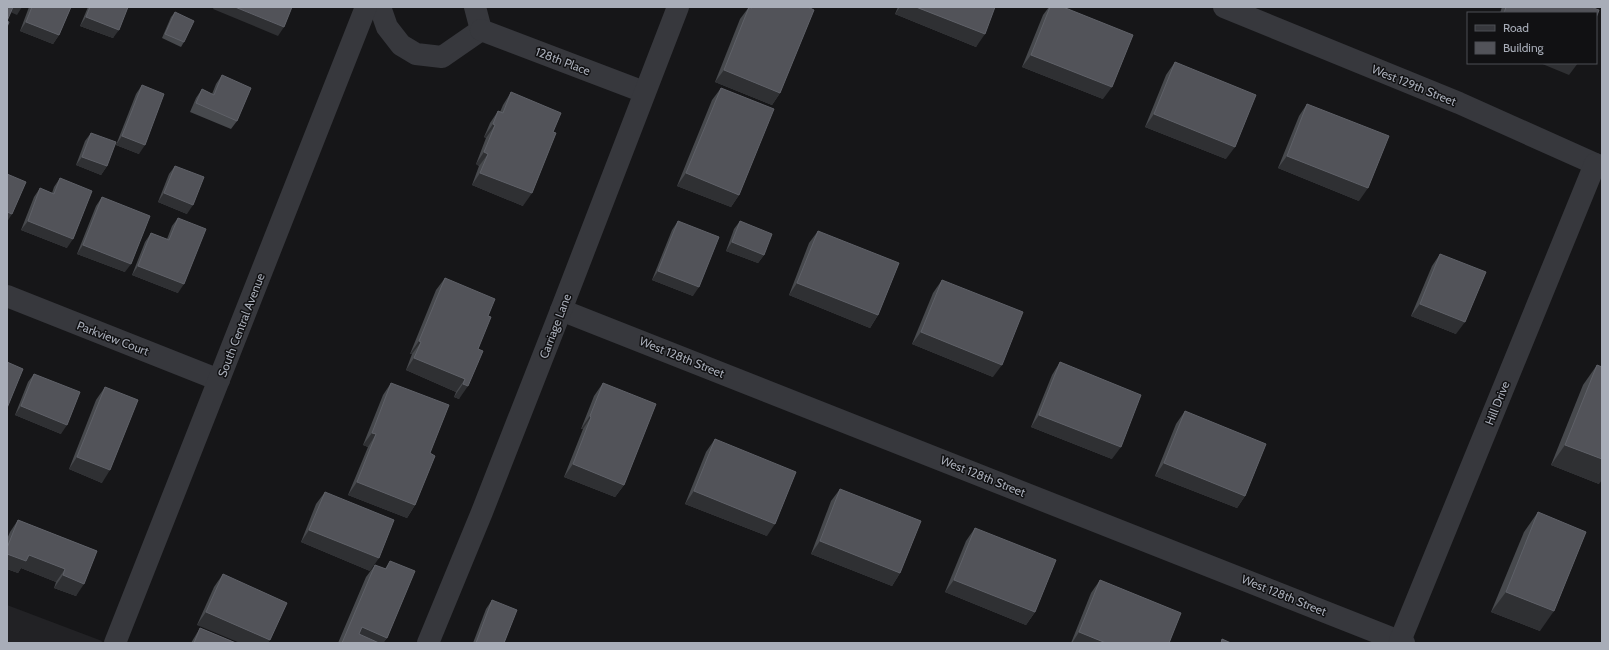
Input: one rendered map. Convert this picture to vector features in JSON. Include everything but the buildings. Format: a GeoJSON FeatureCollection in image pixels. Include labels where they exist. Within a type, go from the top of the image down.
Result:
{"type":"FeatureCollection","features":[{"type":"Feature","properties":{"kind":"street","name":"South Central Avenue"},"geometry":{"type":"LineString","coordinates":[[115,643],[366,7]]}},
{"type":"Feature","properties":{"kind":"street"},"geometry":{"type":"LineString","coordinates":[[380,7],[387,28],[401,45],[416,54],[442,57],[481,30],[475,7]]}},
{"type":"Feature","properties":{"kind":"street","name":"Carriage Lane"},"geometry":{"type":"LineString","coordinates":[[428,643],[482,512],[678,7]]}},
{"type":"Feature","properties":{"kind":"street","name":"West 129th Street"},"geometry":{"type":"LineString","coordinates":[[1224,7],[1459,104],[1598,166]]}},
{"type":"Feature","properties":{"kind":"street","name":"128th Place"},"geometry":{"type":"LineString","coordinates":[[481,30],[644,92]]}},
{"type":"Feature","properties":{"kind":"street","name":"Hill Drive"},"geometry":{"type":"LineString","coordinates":[[1402,642],[1598,166]]}},
{"type":"Feature","properties":{"kind":"street","name":"Parkview Court"},"geometry":{"type":"LineString","coordinates":[[7,296],[219,380]]}},
{"type":"Feature","properties":{"kind":"street","name":"West 128th Street"},"geometry":{"type":"LineString","coordinates":[[561,310],[1402,642]]}},
{"type":"Feature","properties":{"kind":"shaded area"},"geometry":{"type":"Polygon","coordinates":[[[7,605],[102,641],[101,643],[7,643],[7,605]]]}}]}
